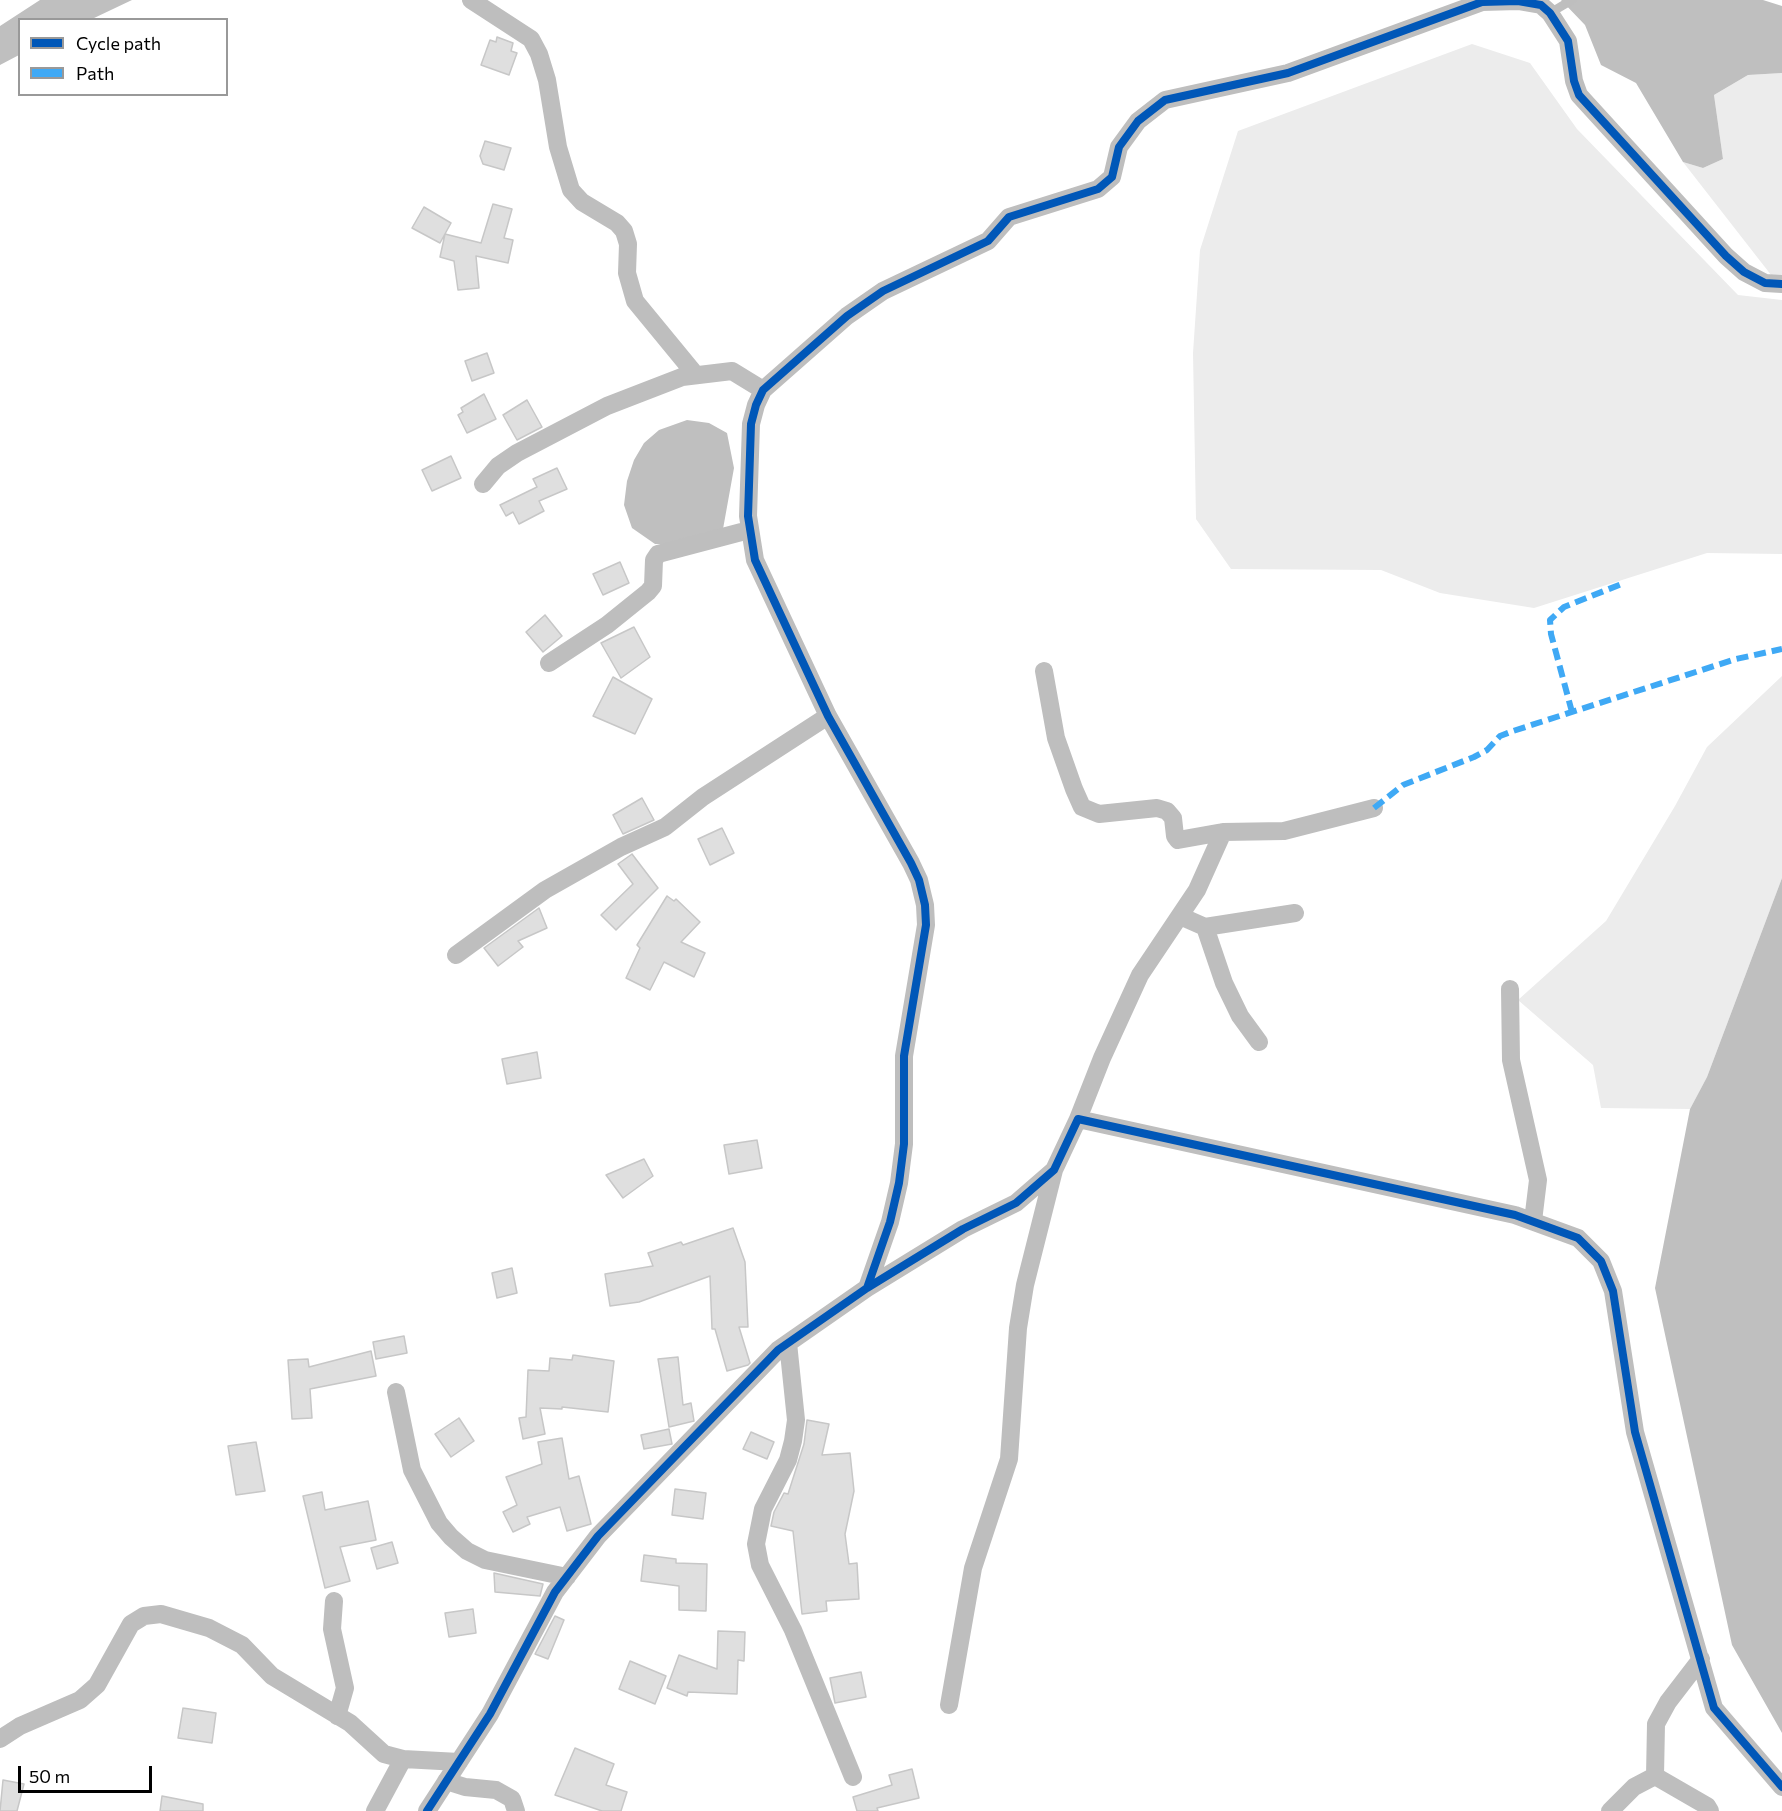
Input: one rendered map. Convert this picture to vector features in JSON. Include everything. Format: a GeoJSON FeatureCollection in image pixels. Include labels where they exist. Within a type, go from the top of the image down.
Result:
{"type":"FeatureCollection","features":[{"type":"Feature","properties":{"kind":"street"},"geometry":{"type":"LineString","coordinates":[[471,0],[531,39],[547,80],[558,147],[571,190],[582,202],[617,223],[624,231],[628,244],[627,273],[635,301],[695,374]]}},
{"type":"Feature","properties":{"kind":"street"},"geometry":{"type":"LineString","coordinates":[[867,1288],[890,1222],[900,1183],[904,1056],[926,926],[925,905],[919,880],[911,863],[828,716],[755,561],[749,530],[751,424],[763,390],[848,316],[884,291],[988,241],[1009,217],[1098,189],[1112,177],[1119,147],[1138,121],[1165,100],[1288,73],[1482,3],[1518,1],[1541,5],[1550,13],[1568,41],[1574,81],[1579,95],[1726,256],[1744,272],[1765,283],[1782,284]]}},
{"type":"Feature","properties":{"kind":"street"},"geometry":{"type":"LineString","coordinates":[[483,483],[498,466],[517,453],[607,405],[695,374],[732,371],[763,390]]}},
{"type":"Feature","properties":{"kind":"street"},"geometry":{"type":"LineString","coordinates":[[549,663],[607,625],[648,592],[653,586],[654,560],[658,554],[749,530]]}},
{"type":"Feature","properties":{"kind":"street"},"geometry":{"type":"LineString","coordinates":[[1044,671],[1056,738],[1082,807],[1099,814],[1157,808],[1167,811],[1173,818],[1175,836],[1178,840],[1223,832],[1284,831],[1374,808]]}},
{"type":"Feature","properties":{"kind":"street"},"geometry":{"type":"LineString","coordinates":[[456,955],[545,890],[621,848],[665,827],[703,797],[828,716]]}},
{"type":"Feature","properties":{"kind":"street"},"geometry":{"type":"LineString","coordinates":[[949,1705],[973,1568],[1009,1459],[1018,1328],[1025,1286],[1054,1170],[1140,975],[1197,890],[1223,832]]}},
{"type":"Feature","properties":{"kind":"street"},"geometry":{"type":"LineString","coordinates":[[1180,916],[1205,927],[1294,913]]}},
{"type":"Feature","properties":{"kind":"street"},"geometry":{"type":"LineString","coordinates":[[1205,927],[1232,1000],[1240,1016],[1259,1042]]}},
{"type":"Feature","properties":{"kind":"street"},"geometry":{"type":"LineString","coordinates":[[1510,989],[1510,1060],[1538,1180],[1533,1221]]}},
{"type":"Feature","properties":{"kind":"street"},"geometry":{"type":"LineString","coordinates":[[1078,1119],[1533,1221],[1578,1238],[1601,1261],[1613,1291],[1635,1432],[1714,1708],[1782,1787]]}},
{"type":"Feature","properties":{"kind":"street"},"geometry":{"type":"LineString","coordinates":[[428,1811],[489,1714],[555,1592],[598,1536],[778,1350],[867,1288],[963,1229],[1016,1203],[1054,1170]]}},
{"type":"Feature","properties":{"kind":"street"},"geometry":{"type":"LineString","coordinates":[[788,1343],[796,1420],[793,1440],[788,1460],[763,1509],[756,1544],[760,1565],[793,1630],[854,1778]]}},
{"type":"Feature","properties":{"kind":"street"},"geometry":{"type":"LineString","coordinates":[[396,1392],[412,1470],[439,1523],[451,1537],[466,1551],[485,1560],[567,1577]]}},
{"type":"Feature","properties":{"kind":"street"},"geometry":{"type":"LineString","coordinates":[[334,1601],[332,1629],[345,1688],[338,1716]]}},
{"type":"Feature","properties":{"kind":"street"},"geometry":{"type":"LineString","coordinates":[[0,1739],[20,1726],[81,1700],[97,1685],[131,1624],[144,1616],[161,1614],[209,1628],[242,1645],[272,1676],[338,1716],[384,1754],[403,1759],[459,1762]]}},
{"type":"Feature","properties":{"kind":"street"},"geometry":{"type":"LineString","coordinates":[[1655,1776],[1656,1724],[1668,1702],[1701,1659]]}},
{"type":"Feature","properties":{"kind":"street"},"geometry":{"type":"LineString","coordinates":[[375,1811],[403,1759]]}},
{"type":"Feature","properties":{"kind":"street"},"geometry":{"type":"LineString","coordinates":[[1655,1776],[1712,1809]]}},
{"type":"Feature","properties":{"kind":"street"},"geometry":{"type":"LineString","coordinates":[[1610,1811],[1634,1787],[1655,1776]]}},
{"type":"Feature","properties":{"kind":"street"},"geometry":{"type":"LineString","coordinates":[[447,1781],[465,1787],[496,1790],[512,1799],[516,1811]]}},
{"type":"Feature","properties":{"kind":"lane"},"geometry":{"type":"LineString","coordinates":[[1550,13],[1572,0]]}},
{"type":"Feature","properties":{"kind":"shaded area"},"geometry":{"type":"Polygon","coordinates":[[[40,0],[132,0],[94,18],[18,18],[18,56],[0,65],[0,26],[40,0]]]}},
{"type":"Feature","properties":{"kind":"shaded area"},"geometry":{"type":"Polygon","coordinates":[[[1561,0],[1763,0],[1782,6],[1782,73],[1748,75],[1714,95],[1723,159],[1703,168],[1683,162],[1636,83],[1601,65],[1585,25],[1561,0]]]}},
{"type":"Feature","properties":{"kind":"shaded area"},"geometry":{"type":"Polygon","coordinates":[[[1472,44],[1530,63],[1577,129],[1738,295],[1782,300],[1782,554],[1707,553],[1534,608],[1440,593],[1381,570],[1231,569],[1196,519],[1193,353],[1200,250],[1238,131],[1472,44]]]}},
{"type":"Feature","properties":{"kind":"shaded area"},"geometry":{"type":"Polygon","coordinates":[[[1782,73],[1782,289],[1683,162],[1703,168],[1723,159],[1714,95],[1748,75],[1782,73]]]}},
{"type":"Feature","properties":{"kind":"shaded area"},"geometry":{"type":"Polygon","coordinates":[[[687,420],[709,423],[727,433],[734,468],[723,529],[682,544],[655,544],[632,528],[624,505],[627,481],[634,460],[644,443],[659,430],[687,420]]]}},
{"type":"Feature","properties":{"kind":"shaded area"},"geometry":{"type":"Polygon","coordinates":[[[1782,676],[1782,878],[1707,1077],[1690,1109],[1601,1108],[1593,1065],[1518,1000],[1606,921],[1675,806],[1707,747],[1782,676]]]}},
{"type":"Feature","properties":{"kind":"shaded area"},"geometry":{"type":"Polygon","coordinates":[[[1782,878],[1782,1733],[1732,1645],[1655,1288],[1690,1109],[1707,1077],[1782,878]]]}},
{"type":"Feature","properties":{"kind":"building"},"geometry":{"type":"Polygon","coordinates":[[[497,37],[513,43],[511,51],[517,53],[509,75],[481,65],[490,40],[496,42],[497,37]]]}},
{"type":"Feature","properties":{"kind":"building"},"geometry":{"type":"Polygon","coordinates":[[[485,141],[511,148],[504,170],[483,164],[480,156],[485,141]]]}},
{"type":"Feature","properties":{"kind":"building"},"geometry":{"type":"Polygon","coordinates":[[[493,204],[512,209],[504,238],[513,240],[508,263],[476,256],[479,288],[458,290],[454,261],[440,257],[445,234],[481,243],[493,204]]]}},
{"type":"Feature","properties":{"kind":"building"},"geometry":{"type":"Polygon","coordinates":[[[424,207],[451,223],[440,243],[412,228],[424,207]]]}},
{"type":"Feature","properties":{"kind":"building"},"geometry":{"type":"Polygon","coordinates":[[[487,353],[494,373],[472,381],[465,361],[487,353]]]}},
{"type":"Feature","properties":{"kind":"building"},"geometry":{"type":"Polygon","coordinates":[[[484,394],[496,419],[467,433],[458,415],[463,412],[461,408],[484,394]]]}},
{"type":"Feature","properties":{"kind":"building"},"geometry":{"type":"Polygon","coordinates":[[[527,400],[542,427],[517,440],[503,415],[527,400]]]}},
{"type":"Feature","properties":{"kind":"building"},"geometry":{"type":"Polygon","coordinates":[[[451,456],[461,478],[432,491],[422,470],[451,456]]]}},
{"type":"Feature","properties":{"kind":"building"},"geometry":{"type":"Polygon","coordinates":[[[557,468],[567,489],[539,501],[544,511],[519,524],[513,512],[506,516],[500,505],[537,487],[533,479],[557,468]]]}},
{"type":"Feature","properties":{"kind":"building"},"geometry":{"type":"Polygon","coordinates":[[[620,562],[629,583],[603,595],[593,574],[620,562]]]}},
{"type":"Feature","properties":{"kind":"building"},"geometry":{"type":"Polygon","coordinates":[[[545,615],[562,636],[543,652],[526,632],[545,615]]]}},
{"type":"Feature","properties":{"kind":"building"},"geometry":{"type":"Polygon","coordinates":[[[634,627],[650,657],[621,678],[601,643],[634,627]]]}},
{"type":"Feature","properties":{"kind":"building"},"geometry":{"type":"Polygon","coordinates":[[[613,677],[652,699],[635,734],[593,716],[613,677]]]}},
{"type":"Feature","properties":{"kind":"building"},"geometry":{"type":"Polygon","coordinates":[[[642,798],[654,820],[623,834],[613,815],[642,798]]]}},
{"type":"Feature","properties":{"kind":"building"},"geometry":{"type":"Polygon","coordinates":[[[722,828],[734,853],[710,865],[698,839],[722,828]]]}},
{"type":"Feature","properties":{"kind":"building"},"geometry":{"type":"Polygon","coordinates":[[[632,854],[658,888],[616,930],[601,915],[633,884],[618,864],[632,854]]]}},
{"type":"Feature","properties":{"kind":"building"},"geometry":{"type":"Polygon","coordinates":[[[667,896],[674,901],[676,899],[700,922],[681,942],[705,953],[694,977],[664,962],[650,990],[626,978],[640,948],[637,945],[667,896]]]}},
{"type":"Feature","properties":{"kind":"building"},"geometry":{"type":"Polygon","coordinates":[[[539,908],[547,928],[518,941],[523,947],[498,966],[484,948],[539,908]]]}},
{"type":"Feature","properties":{"kind":"building"},"geometry":{"type":"Polygon","coordinates":[[[537,1052],[541,1078],[507,1084],[502,1059],[537,1052]]]}},
{"type":"Feature","properties":{"kind":"building"},"geometry":{"type":"Polygon","coordinates":[[[757,1140],[762,1168],[729,1174],[724,1145],[757,1140]]]}},
{"type":"Feature","properties":{"kind":"building"},"geometry":{"type":"Polygon","coordinates":[[[644,1159],[653,1176],[623,1198],[606,1175],[644,1159]]]}},
{"type":"Feature","properties":{"kind":"building"},"geometry":{"type":"Polygon","coordinates":[[[733,1228],[745,1262],[748,1327],[739,1327],[750,1363],[748,1365],[727,1371],[715,1329],[712,1329],[710,1276],[639,1302],[610,1306],[605,1274],[653,1266],[648,1253],[681,1242],[683,1245],[733,1228]]]}},
{"type":"Feature","properties":{"kind":"building"},"geometry":{"type":"Polygon","coordinates":[[[512,1268],[517,1293],[497,1298],[492,1273],[512,1268]]]}},
{"type":"Feature","properties":{"kind":"building"},"geometry":{"type":"Polygon","coordinates":[[[404,1336],[407,1353],[376,1359],[373,1342],[404,1336]]]}},
{"type":"Feature","properties":{"kind":"building"},"geometry":{"type":"Polygon","coordinates":[[[371,1351],[376,1376],[310,1389],[312,1418],[292,1419],[288,1360],[308,1359],[309,1367],[371,1351]]]}},
{"type":"Feature","properties":{"kind":"building"},"geometry":{"type":"Polygon","coordinates":[[[573,1355],[614,1361],[608,1412],[562,1407],[562,1409],[540,1408],[545,1434],[523,1439],[519,1418],[526,1417],[528,1370],[549,1371],[550,1358],[572,1360],[573,1355]]]}},
{"type":"Feature","properties":{"kind":"building"},"geometry":{"type":"Polygon","coordinates":[[[678,1357],[683,1405],[691,1403],[694,1421],[669,1427],[658,1359],[678,1357]]]}},
{"type":"Feature","properties":{"kind":"building"},"geometry":{"type":"Polygon","coordinates":[[[459,1418],[474,1441],[451,1457],[435,1434],[459,1418]]]}},
{"type":"Feature","properties":{"kind":"building"},"geometry":{"type":"Polygon","coordinates":[[[807,1420],[829,1424],[822,1455],[850,1453],[854,1491],[845,1534],[849,1564],[857,1563],[859,1599],[826,1601],[827,1611],[802,1614],[793,1531],[771,1526],[774,1512],[784,1493],[788,1494],[804,1444],[807,1420]]]}},
{"type":"Feature","properties":{"kind":"building"},"geometry":{"type":"Polygon","coordinates":[[[669,1429],[672,1444],[644,1449],[641,1435],[669,1429]]]}},
{"type":"Feature","properties":{"kind":"building"},"geometry":{"type":"Polygon","coordinates":[[[751,1432],[774,1442],[767,1459],[743,1449],[751,1432]]]}},
{"type":"Feature","properties":{"kind":"building"},"geometry":{"type":"Polygon","coordinates":[[[562,1438],[569,1479],[579,1476],[591,1524],[567,1531],[560,1507],[527,1517],[530,1524],[513,1532],[503,1512],[517,1505],[506,1477],[542,1464],[538,1442],[562,1438]]]}},
{"type":"Feature","properties":{"kind":"building"},"geometry":{"type":"Polygon","coordinates":[[[256,1442],[265,1491],[236,1495],[228,1446],[256,1442]]]}},
{"type":"Feature","properties":{"kind":"building"},"geometry":{"type":"Polygon","coordinates":[[[675,1489],[706,1493],[703,1519],[672,1515],[675,1489]]]}},
{"type":"Feature","properties":{"kind":"building"},"geometry":{"type":"Polygon","coordinates":[[[322,1492],[325,1510],[368,1501],[376,1540],[340,1547],[350,1581],[325,1588],[303,1496],[322,1492]]]}},
{"type":"Feature","properties":{"kind":"building"},"geometry":{"type":"Polygon","coordinates":[[[392,1542],[398,1563],[377,1569],[371,1548],[392,1542]]]}},
{"type":"Feature","properties":{"kind":"building"},"geometry":{"type":"Polygon","coordinates":[[[644,1555],[676,1559],[676,1563],[707,1564],[706,1611],[679,1610],[679,1586],[641,1581],[644,1555]]]}},
{"type":"Feature","properties":{"kind":"building"},"geometry":{"type":"Polygon","coordinates":[[[494,1573],[543,1584],[540,1596],[495,1592],[494,1573]]]}},
{"type":"Feature","properties":{"kind":"building"},"geometry":{"type":"Polygon","coordinates":[[[473,1609],[476,1633],[449,1637],[445,1613],[473,1609]]]}},
{"type":"Feature","properties":{"kind":"building"},"geometry":{"type":"Polygon","coordinates":[[[555,1616],[564,1620],[548,1659],[535,1654],[555,1616]]]}},
{"type":"Feature","properties":{"kind":"building"},"geometry":{"type":"Polygon","coordinates":[[[718,1631],[745,1632],[744,1661],[738,1660],[737,1694],[688,1692],[687,1696],[667,1688],[679,1655],[717,1669],[718,1631]]]}},
{"type":"Feature","properties":{"kind":"building"},"geometry":{"type":"Polygon","coordinates":[[[630,1661],[666,1676],[655,1704],[619,1689],[630,1661]]]}},
{"type":"Feature","properties":{"kind":"building"},"geometry":{"type":"Polygon","coordinates":[[[861,1672],[866,1697],[835,1703],[830,1678],[861,1672]]]}},
{"type":"Feature","properties":{"kind":"building"},"geometry":{"type":"Polygon","coordinates":[[[183,1708],[216,1713],[212,1743],[178,1738],[183,1708]]]}},
{"type":"Feature","properties":{"kind":"building"},"geometry":{"type":"Polygon","coordinates":[[[575,1748],[614,1764],[606,1785],[627,1792],[621,1811],[602,1811],[555,1795],[575,1748]]]}},
{"type":"Feature","properties":{"kind":"building"},"geometry":{"type":"Polygon","coordinates":[[[912,1769],[919,1798],[877,1808],[878,1811],[857,1811],[853,1797],[892,1785],[889,1775],[912,1769]]]}},
{"type":"Feature","properties":{"kind":"building"},"geometry":{"type":"Polygon","coordinates":[[[3,1780],[24,1784],[17,1811],[0,1811],[3,1780]]]}},
{"type":"Feature","properties":{"kind":"building"},"geometry":{"type":"Polygon","coordinates":[[[162,1796],[203,1804],[203,1811],[160,1811],[162,1796]]]}},
{"type":"Feature","properties":{"kind":"marked path"},"geometry":{"type":"LineString","coordinates":[[1572,712],[1551,634],[1550,620],[1564,607],[1624,583]]}},
{"type":"Feature","properties":{"kind":"marked path"},"geometry":{"type":"LineString","coordinates":[[1374,808],[1403,785],[1487,750],[1500,736],[1736,659],[1782,649]]}},
{"type":"Feature","properties":{"kind":"cycle path"},"geometry":{"type":"LineString","coordinates":[[867,1288],[890,1222],[899,1183],[904,1144],[904,1056],[926,925],[925,905],[919,880],[911,863],[828,716],[755,560],[748,516],[751,424],[763,390],[847,316],[883,291],[988,241],[1009,217],[1098,189],[1112,177],[1119,147],[1138,121],[1165,100],[1288,73],[1482,2],[1518,1],[1541,5],[1550,13],[1568,41],[1574,81],[1579,95],[1726,256],[1744,272],[1765,283],[1782,284]]}},
{"type":"Feature","properties":{"kind":"cycle path"},"geometry":{"type":"LineString","coordinates":[[427,1811],[490,1714],[555,1592],[598,1536],[778,1350],[867,1288],[963,1229],[1016,1203],[1054,1170],[1078,1119],[1515,1215],[1578,1238],[1601,1261],[1613,1291],[1635,1432],[1714,1708],[1782,1787]]}}]}
